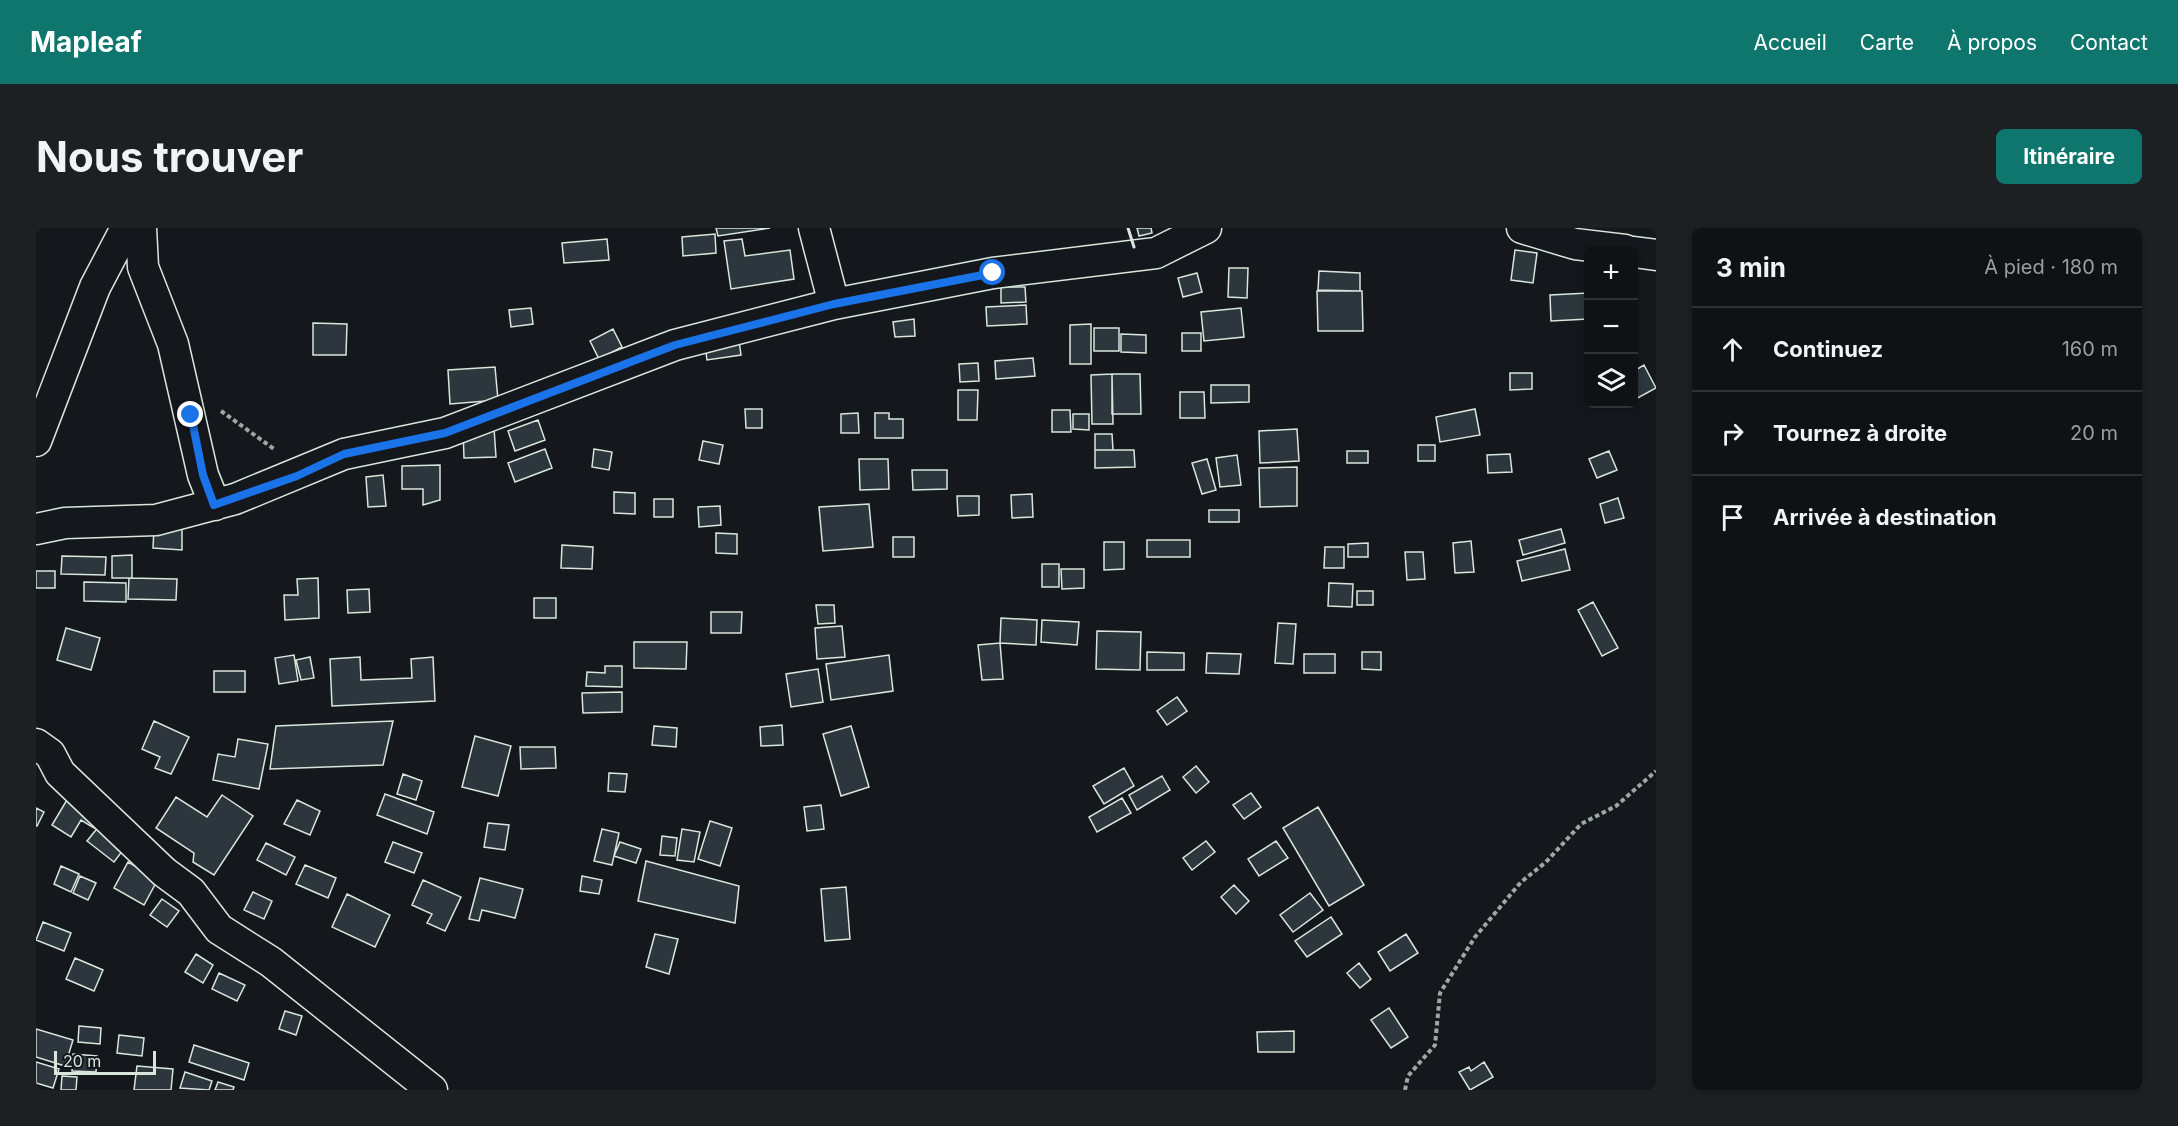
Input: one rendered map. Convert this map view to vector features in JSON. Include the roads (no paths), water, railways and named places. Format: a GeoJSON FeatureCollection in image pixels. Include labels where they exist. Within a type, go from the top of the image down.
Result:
{"type":"FeatureCollection","features":[{"type":"Feature","properties":{"kind":"street"},"geometry":{"type":"LineString","coordinates":[[36,441],[95,287],[126,228]]}},
{"type":"Feature","properties":{"kind":"street"},"geometry":{"type":"LineString","coordinates":[[141,228],[143,267],[172,344],[203,475],[214,505]]}},
{"type":"Feature","properties":{"kind":"street"},"geometry":{"type":"LineString","coordinates":[[814,228],[834,304]]}},
{"type":"Feature","properties":{"kind":"street"},"geometry":{"type":"LineString","coordinates":[[36,529],[65,523],[156,520],[214,505],[297,476],[344,454],[445,433],[675,345],[834,304],[993,273],[1156,253],[1206,228]]}},
{"type":"Feature","properties":{"kind":"street"},"geometry":{"type":"LineString","coordinates":[[1522,228],[1575,244],[1592,246]]}},
{"type":"Feature","properties":{"kind":"street"},"geometry":{"type":"LineString","coordinates":[[1638,253],[1656,255]]}},
{"type":"Feature","properties":{"kind":"street"},"geometry":{"type":"LineString","coordinates":[[36,744],[51,754],[60,773],[164,872],[191,892],[219,929],[271,962],[432,1090]]}}]}
